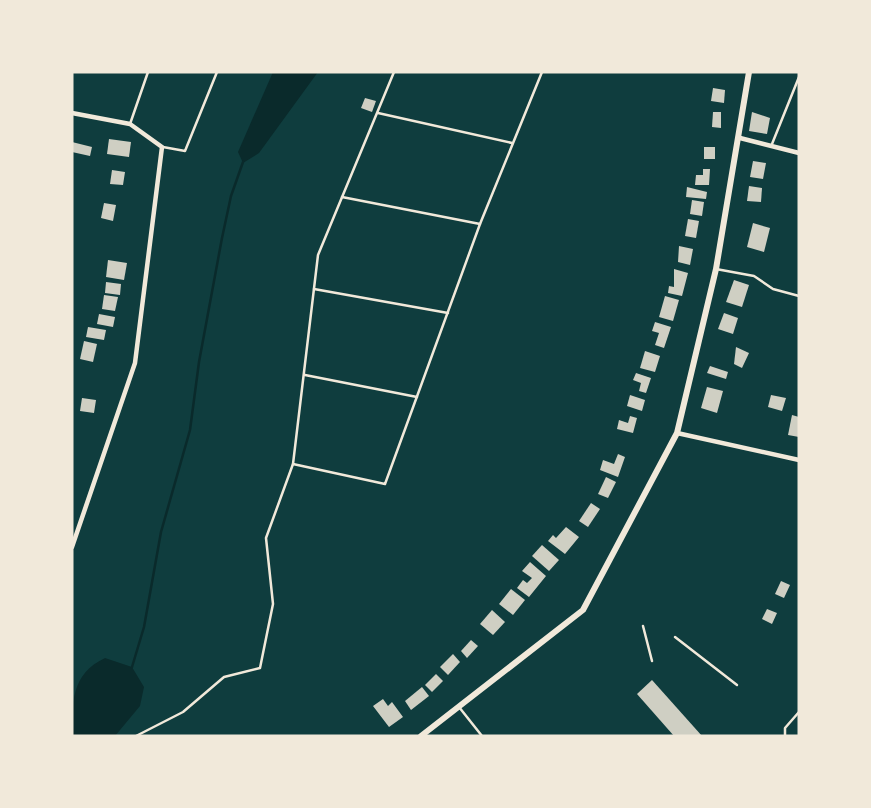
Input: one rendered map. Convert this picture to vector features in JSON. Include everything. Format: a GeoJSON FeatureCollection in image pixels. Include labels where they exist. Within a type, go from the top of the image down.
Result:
{"type":"FeatureCollection","features":[{"type":"Feature","properties":{"kind":"street"},"geometry":{"type":"LineString","coordinates":[[421,736],[583,610],[677,433],[716,269],[749,72]]}},
{"type":"Feature","properties":{"kind":"street"},"geometry":{"type":"LineString","coordinates":[[72,113],[130,124],[162,147],[135,363],[72,547]]}},
{"type":"Feature","properties":{"kind":"street"},"geometry":{"type":"LineString","coordinates":[[740,138],[799,153]]}},
{"type":"Feature","properties":{"kind":"street"},"geometry":{"type":"LineString","coordinates":[[677,433],[799,460]]}},
{"type":"Feature","properties":{"kind":"lane"},"geometry":{"type":"LineString","coordinates":[[130,124],[148,72]]}},
{"type":"Feature","properties":{"kind":"lane"},"geometry":{"type":"LineString","coordinates":[[162,147],[185,151],[217,72]]}},
{"type":"Feature","properties":{"kind":"lane"},"geometry":{"type":"LineString","coordinates":[[135,736],[183,712],[224,677],[260,668],[273,604],[266,538],[293,464],[318,255],[394,72]]}},
{"type":"Feature","properties":{"kind":"lane"},"geometry":{"type":"LineString","coordinates":[[293,464],[385,484],[480,224],[542,72]]}},
{"type":"Feature","properties":{"kind":"lane"},"geometry":{"type":"LineString","coordinates":[[772,144],[799,77]]}},
{"type":"Feature","properties":{"kind":"lane"},"geometry":{"type":"LineString","coordinates":[[377,113],[512,143]]}},
{"type":"Feature","properties":{"kind":"lane"},"geometry":{"type":"LineString","coordinates":[[342,197],[480,224]]}},
{"type":"Feature","properties":{"kind":"lane"},"geometry":{"type":"LineString","coordinates":[[716,269],[754,276],[773,289],[799,296]]}},
{"type":"Feature","properties":{"kind":"lane"},"geometry":{"type":"LineString","coordinates":[[314,289],[449,313]]}},
{"type":"Feature","properties":{"kind":"lane"},"geometry":{"type":"LineString","coordinates":[[304,375],[416,397]]}},
{"type":"Feature","properties":{"kind":"lane"},"geometry":{"type":"LineString","coordinates":[[643,626],[652,661]]}},
{"type":"Feature","properties":{"kind":"lane"},"geometry":{"type":"LineString","coordinates":[[675,637],[737,685]]}},
{"type":"Feature","properties":{"kind":"lane"},"geometry":{"type":"LineString","coordinates":[[459,707],[482,736]]}},
{"type":"Feature","properties":{"kind":"lane"},"geometry":{"type":"LineString","coordinates":[[785,736],[785,728],[799,712]]}},
{"type":"Feature","properties":{"kind":"water"},"geometry":{"type":"Polygon","coordinates":[[[273,72],[318,72],[259,153],[243,163],[238,152],[273,72]]]}},
{"type":"Feature","properties":{"kind":"water"},"geometry":{"type":"Polygon","coordinates":[[[105,658],[132,667],[144,687],[140,706],[115,736],[72,736],[73,701],[80,681],[86,672],[105,658]]]}},
{"type":"Feature","properties":{"kind":"building"},"geometry":{"type":"Polygon","coordinates":[[[713,88],[725,90],[724,103],[711,101],[713,88]]]}},
{"type":"Feature","properties":{"kind":"building"},"geometry":{"type":"Polygon","coordinates":[[[365,98],[376,101],[372,112],[361,108],[365,98]]]}},
{"type":"Feature","properties":{"kind":"building"},"geometry":{"type":"Polygon","coordinates":[[[713,112],[721,112],[721,128],[712,127],[713,112]]]}},
{"type":"Feature","properties":{"kind":"building"},"geometry":{"type":"Polygon","coordinates":[[[752,112],[770,118],[767,134],[749,131],[752,112]]]}},
{"type":"Feature","properties":{"kind":"building"},"geometry":{"type":"Polygon","coordinates":[[[109,139],[131,142],[129,157],[107,154],[109,139]]]}},
{"type":"Feature","properties":{"kind":"building"},"geometry":{"type":"Polygon","coordinates":[[[72,142],[92,147],[90,156],[72,152],[72,142]]]}},
{"type":"Feature","properties":{"kind":"building"},"geometry":{"type":"Polygon","coordinates":[[[704,147],[715,147],[715,159],[704,159],[704,147]]]}},
{"type":"Feature","properties":{"kind":"building"},"geometry":{"type":"Polygon","coordinates":[[[753,161],[766,163],[763,179],[750,177],[753,161]]]}},
{"type":"Feature","properties":{"kind":"building"},"geometry":{"type":"Polygon","coordinates":[[[703,169],[710,169],[709,185],[695,185],[696,175],[703,175],[703,169]]]}},
{"type":"Feature","properties":{"kind":"building"},"geometry":{"type":"Polygon","coordinates":[[[112,170],[125,172],[123,185],[110,184],[112,170]]]}},
{"type":"Feature","properties":{"kind":"building"},"geometry":{"type":"Polygon","coordinates":[[[749,186],[762,188],[761,202],[747,201],[749,186]]]}},
{"type":"Feature","properties":{"kind":"building"},"geometry":{"type":"Polygon","coordinates":[[[687,187],[707,192],[706,199],[686,197],[687,187]]]}},
{"type":"Feature","properties":{"kind":"building"},"geometry":{"type":"Polygon","coordinates":[[[692,200],[704,202],[702,216],[690,214],[692,200]]]}},
{"type":"Feature","properties":{"kind":"building"},"geometry":{"type":"Polygon","coordinates":[[[104,203],[116,205],[113,221],[101,218],[104,203]]]}},
{"type":"Feature","properties":{"kind":"building"},"geometry":{"type":"Polygon","coordinates":[[[688,219],[699,221],[696,238],[685,236],[688,219]]]}},
{"type":"Feature","properties":{"kind":"building"},"geometry":{"type":"Polygon","coordinates":[[[753,223],[770,228],[764,252],[747,247],[753,223]]]}},
{"type":"Feature","properties":{"kind":"building"},"geometry":{"type":"Polygon","coordinates":[[[679,246],[693,249],[690,265],[678,262],[679,246]]]}},
{"type":"Feature","properties":{"kind":"building"},"geometry":{"type":"Polygon","coordinates":[[[108,260],[127,263],[124,280],[106,277],[108,260]]]}},
{"type":"Feature","properties":{"kind":"building"},"geometry":{"type":"Polygon","coordinates":[[[674,269],[688,273],[682,296],[668,293],[669,286],[674,287],[674,269]]]}},
{"type":"Feature","properties":{"kind":"building"},"geometry":{"type":"Polygon","coordinates":[[[734,280],[749,285],[742,307],[726,302],[734,280]]]}},
{"type":"Feature","properties":{"kind":"building"},"geometry":{"type":"Polygon","coordinates":[[[106,282],[121,284],[120,295],[105,293],[106,282]]]}},
{"type":"Feature","properties":{"kind":"building"},"geometry":{"type":"Polygon","coordinates":[[[104,295],[118,297],[115,311],[102,309],[104,295]]]}},
{"type":"Feature","properties":{"kind":"building"},"geometry":{"type":"Polygon","coordinates":[[[665,296],[679,300],[673,321],[659,317],[665,296]]]}},
{"type":"Feature","properties":{"kind":"building"},"geometry":{"type":"Polygon","coordinates":[[[724,313],[738,318],[733,334],[718,329],[724,313]]]}},
{"type":"Feature","properties":{"kind":"building"},"geometry":{"type":"Polygon","coordinates":[[[99,314],[115,317],[113,327],[97,324],[99,314]]]}},
{"type":"Feature","properties":{"kind":"building"},"geometry":{"type":"Polygon","coordinates":[[[655,322],[671,327],[664,348],[655,345],[659,333],[652,331],[655,322]]]}},
{"type":"Feature","properties":{"kind":"building"},"geometry":{"type":"Polygon","coordinates":[[[88,327],[106,330],[104,340],[86,337],[88,327]]]}},
{"type":"Feature","properties":{"kind":"building"},"geometry":{"type":"Polygon","coordinates":[[[84,341],[97,344],[93,362],[80,359],[84,341]]]}},
{"type":"Feature","properties":{"kind":"building"},"geometry":{"type":"Polygon","coordinates":[[[736,347],[749,353],[742,368],[734,364],[736,347]]]}},
{"type":"Feature","properties":{"kind":"building"},"geometry":{"type":"Polygon","coordinates":[[[645,351],[660,356],[655,372],[640,368],[645,351]]]}},
{"type":"Feature","properties":{"kind":"building"},"geometry":{"type":"Polygon","coordinates":[[[710,366],[728,372],[726,379],[707,373],[710,366]]]}},
{"type":"Feature","properties":{"kind":"building"},"geometry":{"type":"Polygon","coordinates":[[[636,373],[651,378],[646,393],[639,391],[641,383],[633,380],[636,373]]]}},
{"type":"Feature","properties":{"kind":"building"},"geometry":{"type":"Polygon","coordinates":[[[707,387],[723,391],[717,413],[701,408],[707,387]]]}},
{"type":"Feature","properties":{"kind":"building"},"geometry":{"type":"Polygon","coordinates":[[[630,395],[645,400],[642,411],[627,406],[630,395]]]}},
{"type":"Feature","properties":{"kind":"building"},"geometry":{"type":"Polygon","coordinates":[[[771,395],[786,398],[782,411],[768,407],[771,395]]]}},
{"type":"Feature","properties":{"kind":"building"},"geometry":{"type":"Polygon","coordinates":[[[82,398],[96,400],[94,413],[80,411],[82,398]]]}},
{"type":"Feature","properties":{"kind":"building"},"geometry":{"type":"Polygon","coordinates":[[[792,415],[799,417],[799,437],[788,435],[792,415]]]}},
{"type":"Feature","properties":{"kind":"building"},"geometry":{"type":"Polygon","coordinates":[[[630,416],[637,418],[633,433],[617,429],[619,420],[628,423],[630,416]]]}},
{"type":"Feature","properties":{"kind":"building"},"geometry":{"type":"Polygon","coordinates":[[[618,454],[625,457],[618,477],[600,470],[603,460],[614,464],[618,454]]]}},
{"type":"Feature","properties":{"kind":"building"},"geometry":{"type":"Polygon","coordinates":[[[606,477],[616,482],[608,498],[598,494],[606,477]]]}},
{"type":"Feature","properties":{"kind":"building"},"geometry":{"type":"Polygon","coordinates":[[[591,503],[600,509],[588,527],[579,521],[591,503]]]}},
{"type":"Feature","properties":{"kind":"building"},"geometry":{"type":"Polygon","coordinates":[[[566,527],[579,537],[565,554],[548,541],[553,535],[556,538],[566,527]]]}},
{"type":"Feature","properties":{"kind":"building"},"geometry":{"type":"Polygon","coordinates":[[[542,545],[559,560],[549,571],[532,556],[542,545]]]}},
{"type":"Feature","properties":{"kind":"building"},"geometry":{"type":"Polygon","coordinates":[[[530,562],[546,576],[529,597],[517,588],[523,580],[527,583],[532,578],[522,571],[530,562]]]}},
{"type":"Feature","properties":{"kind":"building"},"geometry":{"type":"Polygon","coordinates":[[[781,581],[790,585],[784,598],[775,594],[781,581]]]}},
{"type":"Feature","properties":{"kind":"building"},"geometry":{"type":"Polygon","coordinates":[[[511,589],[525,600],[513,615],[499,604],[511,589]]]}},
{"type":"Feature","properties":{"kind":"building"},"geometry":{"type":"Polygon","coordinates":[[[767,609],[777,613],[772,624],[762,619],[767,609]]]}},
{"type":"Feature","properties":{"kind":"building"},"geometry":{"type":"Polygon","coordinates":[[[492,610],[505,622],[493,635],[480,624],[492,610]]]}},
{"type":"Feature","properties":{"kind":"building"},"geometry":{"type":"Polygon","coordinates":[[[471,640],[478,646],[467,658],[461,651],[471,640]]]}},
{"type":"Feature","properties":{"kind":"building"},"geometry":{"type":"Polygon","coordinates":[[[453,654],[460,662],[448,675],[440,667],[453,654]]]}},
{"type":"Feature","properties":{"kind":"building"},"geometry":{"type":"Polygon","coordinates":[[[436,674],[443,681],[432,692],[425,685],[436,674]]]}},
{"type":"Feature","properties":{"kind":"building"},"geometry":{"type":"Polygon","coordinates":[[[652,680],[702,736],[674,736],[637,694],[652,680]]]}},
{"type":"Feature","properties":{"kind":"building"},"geometry":{"type":"Polygon","coordinates":[[[422,687],[429,696],[411,710],[405,701],[422,687]]]}},
{"type":"Feature","properties":{"kind":"building"},"geometry":{"type":"Polygon","coordinates":[[[383,699],[388,706],[392,702],[403,717],[389,727],[373,706],[383,699]]]}},
{"type":"Feature","properties":{"kind":"waterway"},"geometry":{"type":"LineString","coordinates":[[132,667],[144,627],[161,532],[190,430],[199,362],[222,238],[231,196],[243,162]]}}]}
